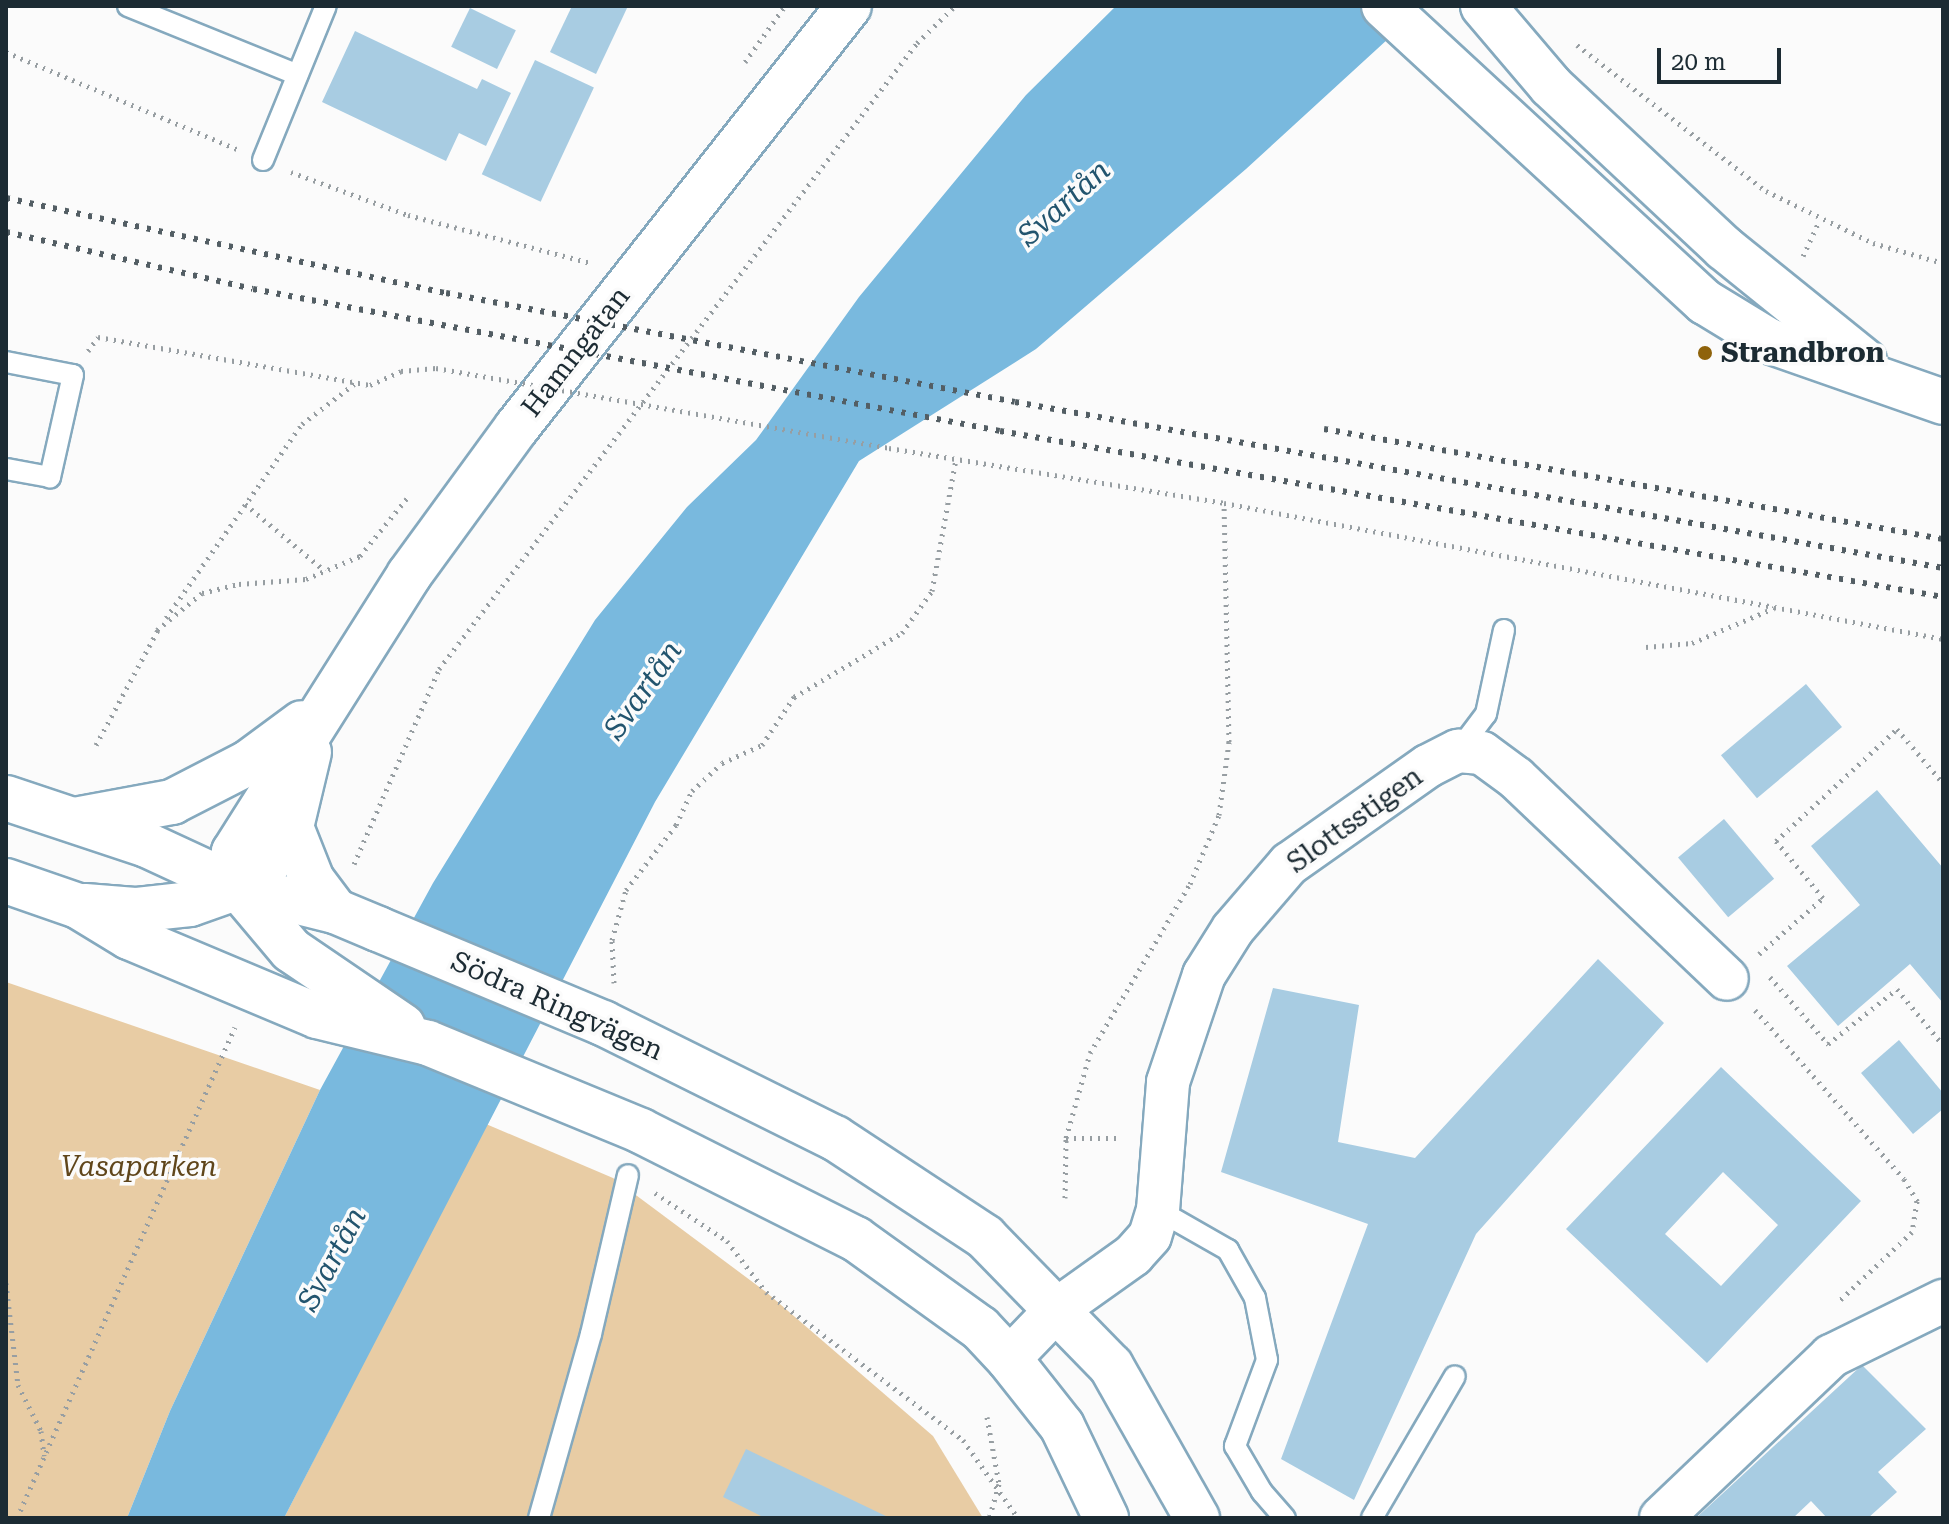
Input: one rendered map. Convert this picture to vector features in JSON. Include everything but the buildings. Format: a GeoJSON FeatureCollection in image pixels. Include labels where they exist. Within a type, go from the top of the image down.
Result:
{"type":"FeatureCollection","features":[{"type":"Feature","properties":{"kind":"main road","name":"Hamngatan"},"geometry":{"type":"LineString","coordinates":[[320,710],[291,827],[263,871],[238,887],[234,852],[320,710],[409,575],[517,427],[849,6]]}},
{"type":"Feature","properties":{"kind":"main road"},"geometry":{"type":"LineString","coordinates":[[1457,6],[1551,86],[1724,248],[1884,378]]}},
{"type":"Feature","properties":{"kind":"main road"},"geometry":{"type":"LineString","coordinates":[[1483,6],[1551,86]]}},
{"type":"Feature","properties":{"kind":"main road"},"geometry":{"type":"LineString","coordinates":[[1398,19],[1705,302],[1769,341],[1884,378],[1943,402]]}},
{"type":"Feature","properties":{"kind":"main road"},"geometry":{"type":"LineString","coordinates":[[71,820],[172,802],[248,763],[320,710]]}},
{"type":"Feature","properties":{"kind":"main road","name":"Södra Ringvägen"},"geometry":{"type":"LineString","coordinates":[[6,798],[147,845],[238,887],[335,911],[574,1011],[835,1138],[985,1237],[1111,1366],[1197,1518]]}},
{"type":"Feature","properties":{"kind":"main road"},"geometry":{"type":"LineString","coordinates":[[291,827],[312,880],[335,911]]}},
{"type":"Feature","properties":{"kind":"main road"},"geometry":{"type":"LineString","coordinates":[[6,881],[78,906],[129,937],[350,1008],[641,1131],[856,1239],[980,1328],[1009,1359],[1062,1426],[1106,1518]]}},
{"type":"Feature","properties":{"kind":"main road"},"geometry":{"type":"LineString","coordinates":[[78,906],[135,910],[190,904],[238,887],[291,950],[350,1008]]}},
{"type":"Feature","properties":{"kind":"street"},"geometry":{"type":"LineString","coordinates":[[1458,751],[1482,753],[1516,778],[1727,979]]}},
{"type":"Feature","properties":{"kind":"street","name":"Slottsstigen"},"geometry":{"type":"LineString","coordinates":[[1009,1359],[1056,1310],[1133,1255],[1150,1236],[1158,1210],[1168,1082],[1204,975],[1233,929],[1289,864],[1380,797],[1458,751]]}},
{"type":"Feature","properties":{"kind":"street"},"geometry":{"type":"LineString","coordinates":[[1661,1518],[1831,1356],[1943,1301]]}},
{"type":"Feature","properties":{"kind":"lane"},"geometry":{"type":"LineString","coordinates":[[128,6],[298,75]]}},
{"type":"Feature","properties":{"kind":"lane"},"geometry":{"type":"LineString","coordinates":[[263,160],[326,6]]}},
{"type":"Feature","properties":{"kind":"lane"},"geometry":{"type":"LineString","coordinates":[[6,362],[73,375],[50,477],[6,469]]}},
{"type":"Feature","properties":{"kind":"lane"},"geometry":{"type":"LineString","coordinates":[[1458,751],[1486,714],[1504,630]]}},
{"type":"Feature","properties":{"kind":"lane"},"geometry":{"type":"LineString","coordinates":[[539,1518],[591,1334],[628,1175]]}},
{"type":"Feature","properties":{"kind":"lane"},"geometry":{"type":"LineString","coordinates":[[1158,1210],[1228,1250],[1255,1298],[1267,1360],[1235,1446],[1262,1492],[1285,1518]]}},
{"type":"Feature","properties":{"kind":"lane"},"geometry":{"type":"LineString","coordinates":[[1372,1518],[1455,1376]]}},
{"type":"Feature","properties":{"kind":"path"},"geometry":{"type":"LineString","coordinates":[[335,911],[439,669],[917,43],[955,6]]}},
{"type":"Feature","properties":{"kind":"path"},"geometry":{"type":"LineString","coordinates":[[1569,39],[1766,191],[1819,221],[1943,263]]}},
{"type":"Feature","properties":{"kind":"path"},"geometry":{"type":"LineString","coordinates":[[6,52],[263,160],[408,215],[592,263]]}},
{"type":"Feature","properties":{"kind":"path"},"geometry":{"type":"LineString","coordinates":[[1801,262],[1819,221]]}},
{"type":"Feature","properties":{"kind":"path"},"geometry":{"type":"LineString","coordinates":[[73,375],[98,337],[370,385],[401,371],[436,368],[1224,503],[1943,639]]}},
{"type":"Feature","properties":{"kind":"path"},"geometry":{"type":"LineString","coordinates":[[96,745],[157,630],[302,424],[358,381]]}},
{"type":"Feature","properties":{"kind":"path"},"geometry":{"type":"LineString","coordinates":[[615,988],[612,940],[626,890],[676,825],[692,791],[722,763],[762,745],[794,697],[902,633],[932,591],[956,459]]}},
{"type":"Feature","properties":{"kind":"path"},"geometry":{"type":"LineString","coordinates":[[1065,1198],[1066,1138],[1090,1053],[1190,884],[1219,815],[1229,742],[1224,503]]}},
{"type":"Feature","properties":{"kind":"path"},"geometry":{"type":"LineString","coordinates":[[157,630],[202,593],[239,584],[306,579],[325,571],[245,504]]}},
{"type":"Feature","properties":{"kind":"path"},"geometry":{"type":"LineString","coordinates":[[1646,647],[1692,643],[1775,607]]}},
{"type":"Feature","properties":{"kind":"path"},"geometry":{"type":"LineString","coordinates":[[1943,783],[1897,729],[1776,841],[1823,898],[1754,958],[1828,1044],[1897,989],[1943,1045]]}},
{"type":"Feature","properties":{"kind":"path"},"geometry":{"type":"LineString","coordinates":[[1727,979],[1904,1179],[1917,1201],[1912,1232],[1835,1305],[1831,1356]]}},
{"type":"Feature","properties":{"kind":"path"},"geometry":{"type":"LineString","coordinates":[[17,1518],[240,1014]]}},
{"type":"Feature","properties":{"kind":"path"},"geometry":{"type":"LineString","coordinates":[[1066,1138],[1125,1138]]}},
{"type":"Feature","properties":{"kind":"path"},"geometry":{"type":"LineString","coordinates":[[628,1175],[727,1241],[766,1292],[963,1440],[999,1484],[1018,1518]]}},
{"type":"Feature","properties":{"kind":"path"},"geometry":{"type":"LineString","coordinates":[[6,1283],[18,1385],[41,1431],[44,1457]]}},
{"type":"Feature","properties":{"kind":"path"},"geometry":{"type":"LineString","coordinates":[[987,1417],[999,1484],[989,1518]]}},
{"type":"Feature","properties":{"kind":"green space","name":"Vasaparken"},"geometry":{"type":"Polygon","coordinates":[[[6,982],[320,1090],[170,1411],[127,1518],[6,1518],[6,982]]]}},
{"type":"Feature","properties":{"kind":"green space"},"geometry":{"type":"Polygon","coordinates":[[[486,1124],[613,1178],[766,1292],[933,1436],[983,1518],[284,1518],[486,1124]]]}},
{"type":"Feature","properties":{"kind":"water","name":"Svartån"},"geometry":{"type":"Polygon","coordinates":[[[1116,6],[1424,6],[1246,169],[1036,349],[859,461],[655,802],[284,1518],[127,1518],[170,1411],[320,1090],[433,883],[595,620],[687,507],[756,440],[859,297],[1026,95],[1116,6]]]}},
{"type":"Feature","properties":{"kind":"railway"},"geometry":{"type":"LineString","coordinates":[[6,198],[446,293],[1015,402],[1943,568]]}},
{"type":"Feature","properties":{"kind":"railway"},"geometry":{"type":"LineString","coordinates":[[6,232],[253,289],[1000,431],[1943,597]]}},
{"type":"Feature","properties":{"kind":"railway"},"geometry":{"type":"LineString","coordinates":[[1324,429],[1943,539]]}},
{"type":"Feature","properties":{"kind":"place","name":"Strandbron"},"geometry":{"type":"Point","coordinates":[1705,353]}}]}
